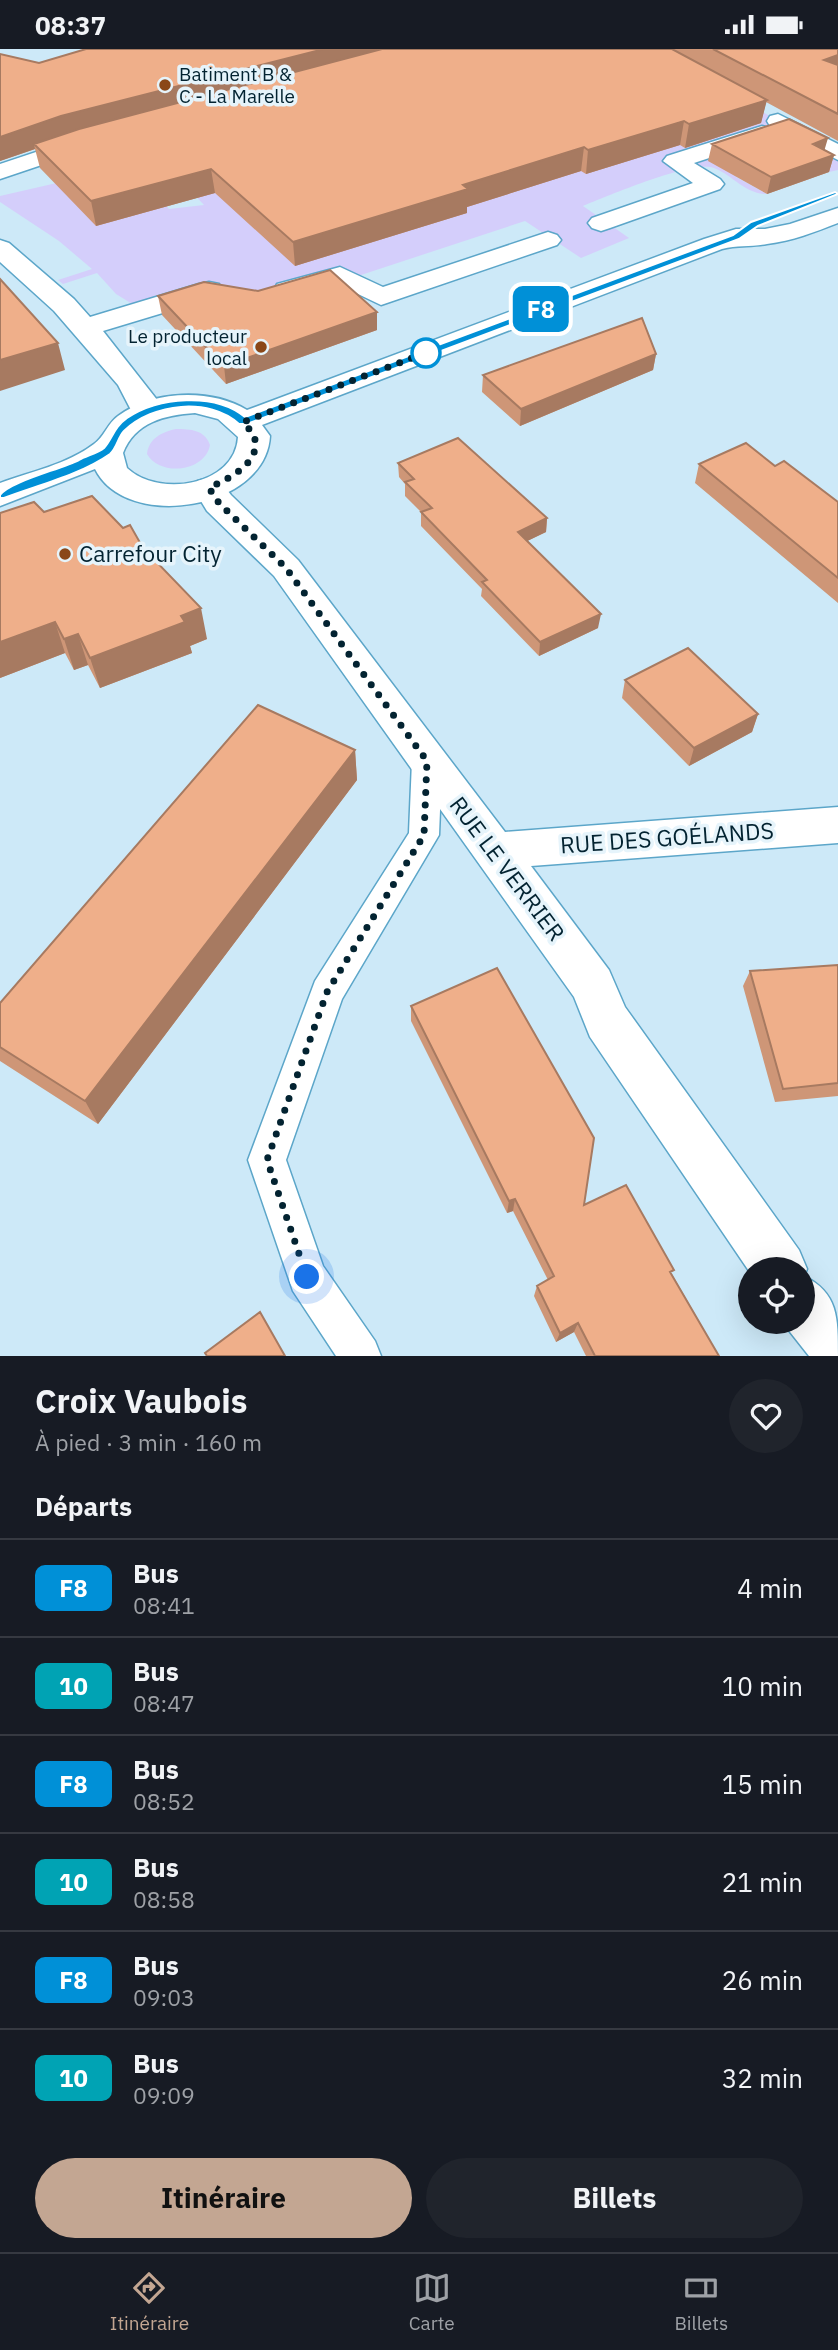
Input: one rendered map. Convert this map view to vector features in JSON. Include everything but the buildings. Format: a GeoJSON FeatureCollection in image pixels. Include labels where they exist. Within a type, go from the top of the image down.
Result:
{"type":"FeatureCollection","features":[{"type":"Feature","properties":{"kind":"street"},"geometry":{"type":"LineString","coordinates":[[763,112],[838,153]]}},
{"type":"Feature","properties":{"kind":"street"},"geometry":{"type":"LineString","coordinates":[[601,223],[712,184],[675,161],[787,125]]}},
{"type":"Feature","properties":{"kind":"street"},"geometry":{"type":"LineString","coordinates":[[0,172],[75,145],[110,136]]}},
{"type":"Feature","properties":{"kind":"street"},"geometry":{"type":"LineString","coordinates":[[243,422],[736,237],[754,224],[838,194]]}},
{"type":"Feature","properties":{"kind":"street"},"geometry":{"type":"LineString","coordinates":[[736,237],[765,237],[797,230],[838,215]]}},
{"type":"Feature","properties":{"kind":"street"},"geometry":{"type":"LineString","coordinates":[[85,328],[205,289],[247,295],[340,275],[381,297],[548,240]]}},
{"type":"Feature","properties":{"kind":"street"},"geometry":{"type":"LineString","coordinates":[[0,248],[45,286],[85,328],[131,383],[142,404],[150,410]]}},
{"type":"Feature","properties":{"kind":"street"},"geometry":{"type":"LineString","coordinates":[[194,404],[216,407],[234,414],[243,422],[254,436],[254,448],[248,461],[238,474],[198,492],[172,495],[147,493],[127,485],[112,464],[118,431],[132,419],[150,410],[194,404]]}},
{"type":"Feature","properties":{"kind":"street"},"geometry":{"type":"LineString","coordinates":[[10,492],[112,464]]}},
{"type":"Feature","properties":{"kind":"street","name":"RUE LE VERRIER"},"geometry":{"type":"LineString","coordinates":[[209,488],[219,503],[286,568],[496,851],[593,985],[607,1021],[772,1257]]}},
{"type":"Feature","properties":{"kind":"street","name":"RUE DES GOÉLANDS"},"geometry":{"type":"LineString","coordinates":[[496,851],[838,825]]}},
{"type":"Feature","properties":{"kind":"street"},"geometry":{"type":"LineString","coordinates":[[815,1318],[838,1347]]}},
{"type":"Feature","properties":{"kind":"lane"},"geometry":{"type":"LineString","coordinates":[[360,1356],[307,1277],[267,1160],[327,992],[424,835],[427,761]]}},
{"type":"Feature","properties":{"kind":"shaded area"},"geometry":{"type":"Polygon","coordinates":[[[702,79],[838,153],[838,170],[829,172],[798,155],[736,177],[767,194],[752,191],[714,168],[703,167],[650,180],[583,206],[629,238],[581,258],[525,221],[358,276],[339,275],[259,299],[142,310],[116,294],[97,273],[63,284],[58,280],[92,269],[59,241],[0,202],[0,196],[61,182],[702,79]],[[184,184],[153,192],[169,209],[204,205],[184,184]]]}},
{"type":"Feature","properties":{"kind":"shaded area"},"geometry":{"type":"Polygon","coordinates":[[[176,429],[197,431],[208,440],[210,445],[200,461],[191,466],[171,468],[153,461],[147,454],[150,444],[157,437],[176,429]]]}},
{"type":"Feature","properties":{"kind":"bus line","name":"F8"},"geometry":{"type":"LineString","coordinates":[[0,495],[70,469],[108,450],[118,431],[132,419],[150,410],[194,404],[216,407],[234,414],[243,422],[736,237],[754,224],[838,194]]}},
{"type":"Feature","properties":{"kind":"place","name":"Batiment B & C - La Marelle"},"geometry":{"type":"Point","coordinates":[165,85]}},
{"type":"Feature","properties":{"kind":"place","name":"Le producteur local"},"geometry":{"type":"Point","coordinates":[261,347]}},
{"type":"Feature","properties":{"kind":"place","name":"Carrefour City"},"geometry":{"type":"Point","coordinates":[65,554]}},
{"type":"Feature","properties":{"kind":"route"},"geometry":{"type":"LineString","coordinates":[[307,1277],[267,1160],[327,992],[424,835],[427,761],[286,568],[219,503],[209,488],[238,474],[248,461],[254,448],[254,436],[243,422],[428,352],[426,353]]}}]}
